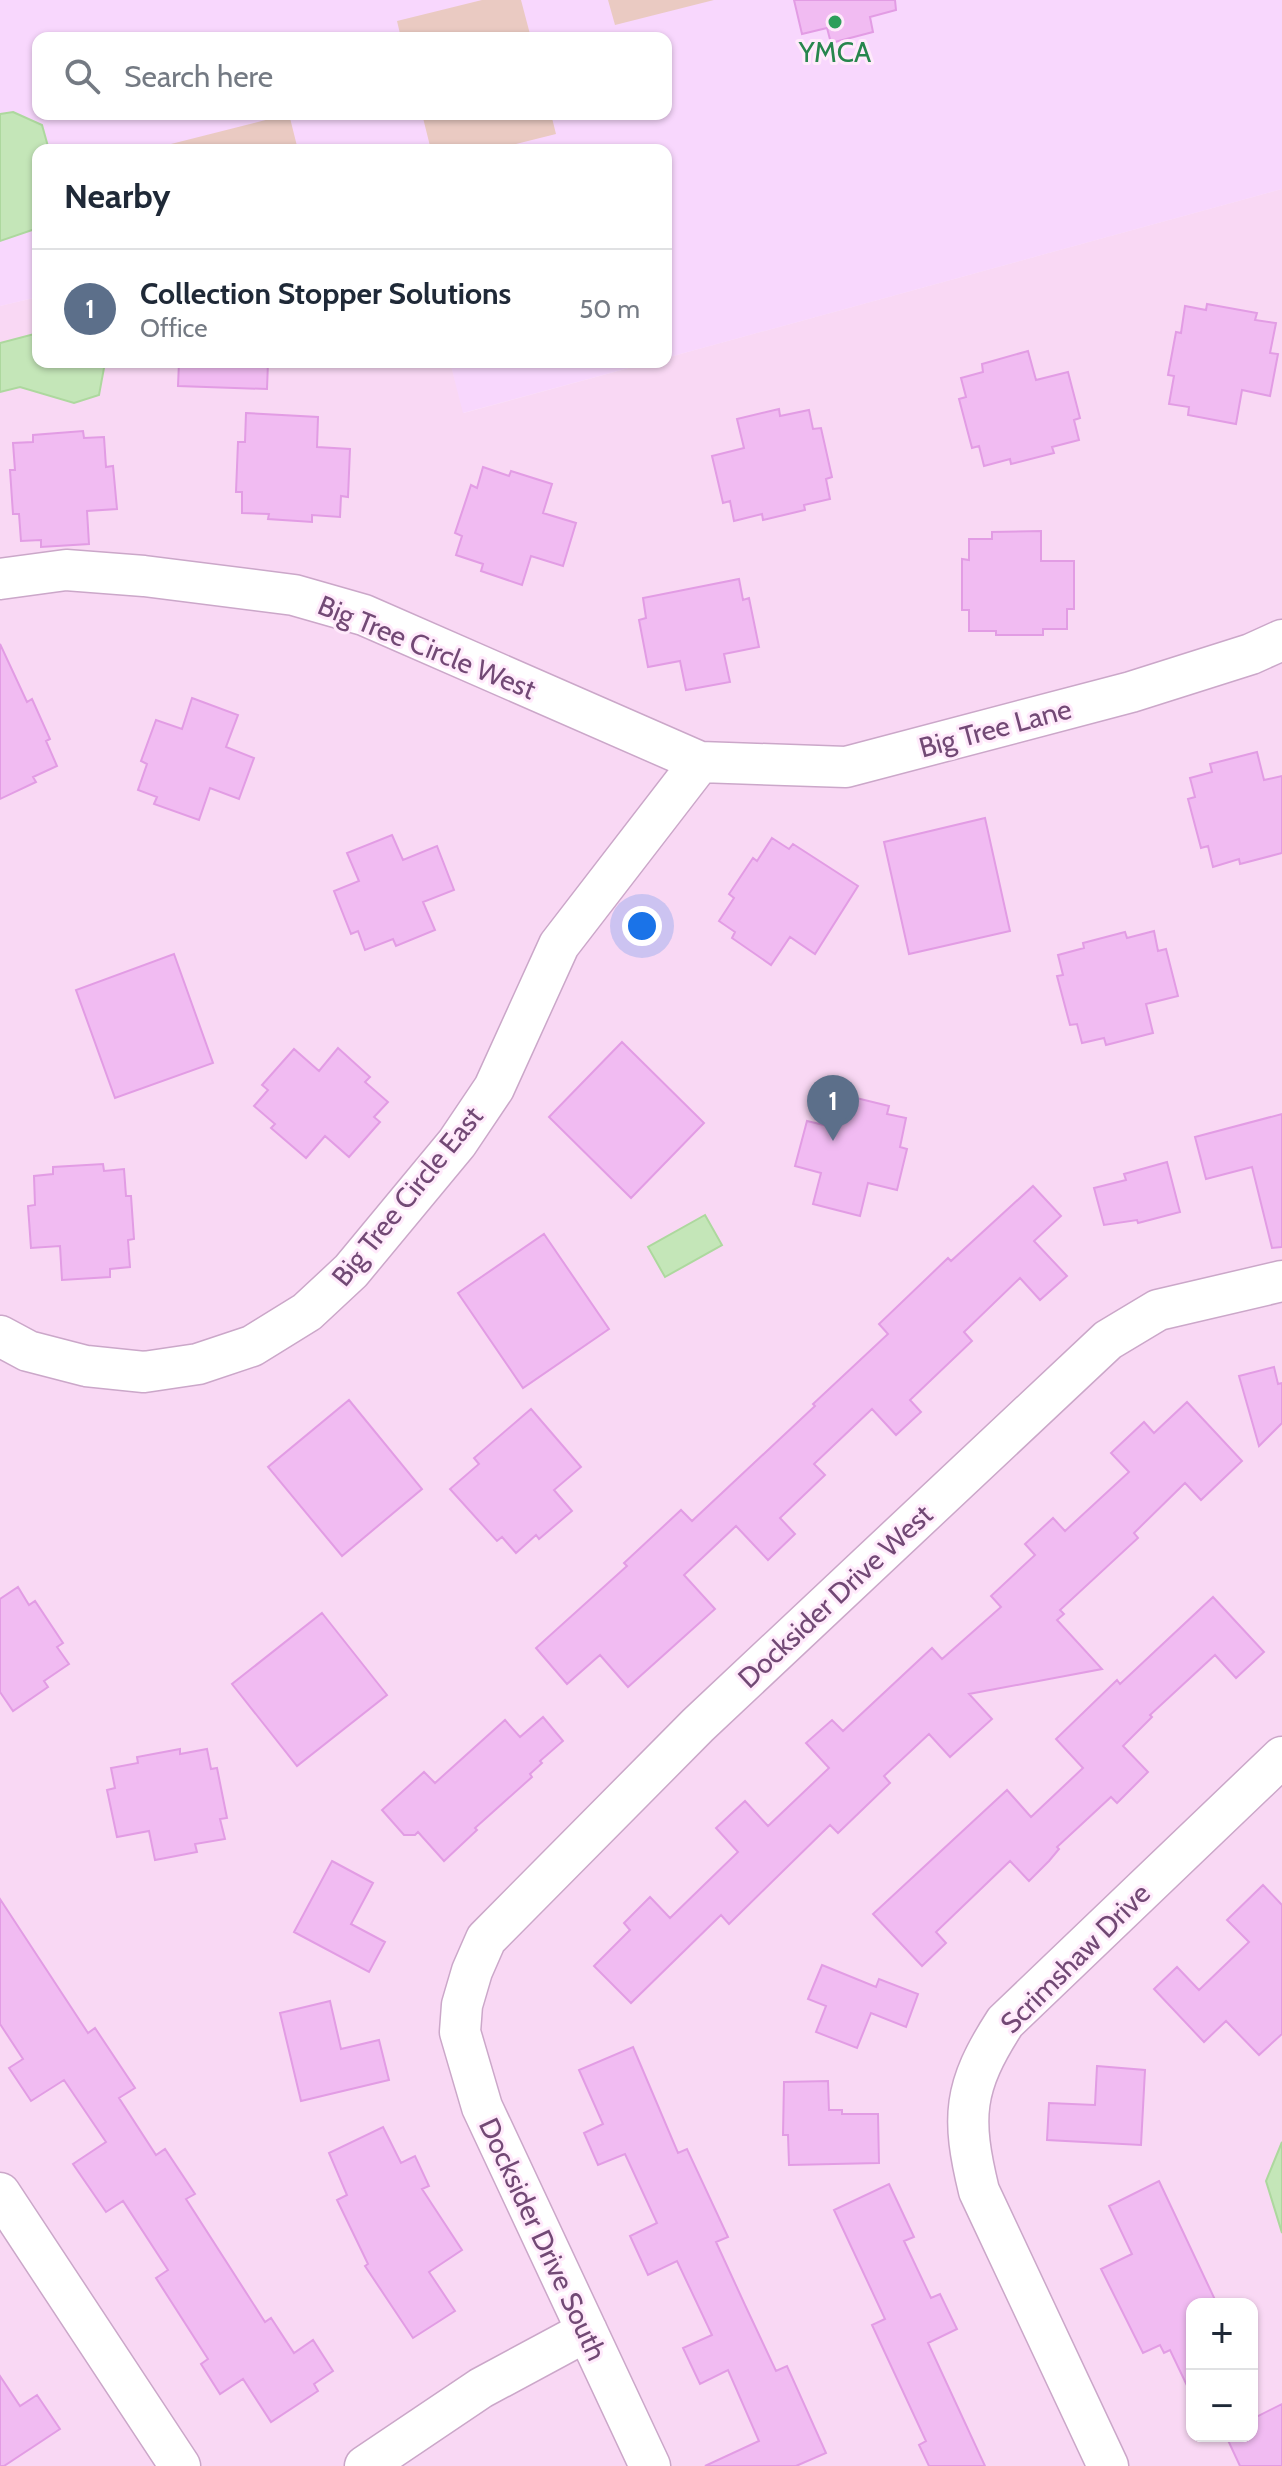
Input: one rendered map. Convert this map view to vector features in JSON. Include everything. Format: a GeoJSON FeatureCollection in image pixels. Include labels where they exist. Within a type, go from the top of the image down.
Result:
{"type":"FeatureCollection","features":[{"type":"Feature","properties":{"kind":"street","name":"Big Tree Circle West"},"geometry":{"type":"LineString","coordinates":[[0,579],[66,570],[144,576],[294,595],[364,615],[700,762]]}},
{"type":"Feature","properties":{"kind":"street","name":"Big Tree Lane"},"geometry":{"type":"LineString","coordinates":[[700,762],[846,767],[1131,692],[1251,654],[1282,640]]}},
{"type":"Feature","properties":{"kind":"street","name":"Big Tree Circle East"},"geometry":{"type":"LineString","coordinates":[[0,1336],[28,1351],[86,1366],[144,1372],[198,1364],[252,1346],[307,1312],[351,1271],[457,1143],[494,1088],[559,945],[700,762]]}},
{"type":"Feature","properties":{"kind":"street","name":"Docksider Drive West"},"geometry":{"type":"LineString","coordinates":[[462,2005],[486,1939],[698,1725],[1108,1340],[1158,1310],[1282,1281]]}},
{"type":"Feature","properties":{"kind":"street","name":"Scrimshaw Drive"},"geometry":{"type":"LineString","coordinates":[[1108,2466],[979,2191],[968,2147],[968,2101],[982,2057],[1005,2022],[1282,1757]]}},
{"type":"Feature","properties":{"kind":"street","name":"Docksider Drive South"},"geometry":{"type":"LineString","coordinates":[[462,2005],[460,2032],[482,2107],[650,2466]]}},
{"type":"Feature","properties":{"kind":"street"},"geometry":{"type":"LineString","coordinates":[[0,2193],[180,2466]]}},
{"type":"Feature","properties":{"kind":"street"},"geometry":{"type":"LineString","coordinates":[[365,2466],[481,2388],[587,2331]]}},
{"type":"Feature","properties":{"kind":"shaded area"},"geometry":{"type":"Polygon","coordinates":[[[0,0],[1282,0],[1282,189],[672,356],[672,144],[32,144],[32,298],[0,306],[0,0]]]}},
{"type":"Feature","properties":{"kind":"shaded area"},"geometry":{"type":"Polygon","coordinates":[[[482,0],[521,0],[529,32],[400,32],[397,21],[482,0]]]}},
{"type":"Feature","properties":{"kind":"shaded area"},"geometry":{"type":"Polygon","coordinates":[[[608,0],[714,0],[615,25],[608,0]]]}},
{"type":"Feature","properties":{"kind":"shaded area"},"geometry":{"type":"Polygon","coordinates":[[[13,112],[42,125],[47,144],[32,144],[32,230],[0,241],[0,114],[13,112]]]}},
{"type":"Feature","properties":{"kind":"shaded area"},"geometry":{"type":"Polygon","coordinates":[[[265,120],[290,120],[296,144],[171,144],[265,120]]]}},
{"type":"Feature","properties":{"kind":"shaded area"},"geometry":{"type":"Polygon","coordinates":[[[424,120],[552,120],[556,134],[516,144],[430,144],[424,120]]]}},
{"type":"Feature","properties":{"kind":"shaded area"},"geometry":{"type":"Polygon","coordinates":[[[1282,189],[1282,2466],[0,2466],[0,306],[32,298],[32,368],[452,368],[464,413],[629,368],[672,368],[672,356],[1282,189]]]}},
{"type":"Feature","properties":{"kind":"shaded area"},"geometry":{"type":"Polygon","coordinates":[[[32,335],[32,368],[104,368],[99,395],[74,403],[20,387],[0,392],[0,343],[32,335]]]}},
{"type":"Feature","properties":{"kind":"shaded area"},"geometry":{"type":"Polygon","coordinates":[[[452,368],[629,368],[463,413],[452,368]]]}},
{"type":"Feature","properties":{"kind":"shaded area"},"geometry":{"type":"Polygon","coordinates":[[[705,1215],[722,1245],[665,1277],[648,1247],[705,1215]]]}},
{"type":"Feature","properties":{"kind":"shaded area"},"geometry":{"type":"Polygon","coordinates":[[[1282,2142],[1282,2233],[1266,2181],[1282,2142]]]}},
{"type":"Feature","properties":{"kind":"building","name":"YMCA"},"geometry":{"type":"Polygon","coordinates":[[[794,0],[895,0],[896,10],[870,17],[873,32],[831,43],[827,28],[802,34],[794,0]]]}},
{"type":"Feature","properties":{"kind":"building"},"geometry":{"type":"Polygon","coordinates":[[[1207,304],[1257,313],[1255,320],[1276,323],[1270,353],[1278,354],[1270,396],[1242,390],[1236,424],[1188,415],[1189,407],[1169,404],[1174,376],[1168,375],[1176,332],[1181,333],[1185,306],[1206,310],[1207,304]]]}},
{"type":"Feature","properties":{"kind":"building"},"geometry":{"type":"Polygon","coordinates":[[[1028,351],[1036,380],[1068,372],[1080,418],[1074,420],[1079,440],[1052,447],[1054,453],[1011,464],[1010,459],[984,466],[979,446],[972,448],[959,399],[966,397],[961,378],[983,372],[982,364],[1028,351]]]}},
{"type":"Feature","properties":{"kind":"building"},"geometry":{"type":"Polygon","coordinates":[[[179,368],[268,368],[267,389],[178,386],[179,368]]]}},
{"type":"Feature","properties":{"kind":"building"},"geometry":{"type":"Polygon","coordinates":[[[779,409],[780,416],[809,410],[813,429],[821,428],[832,477],[826,479],[830,499],[804,505],[805,510],[763,520],[762,514],[734,521],[730,501],[723,503],[712,456],[744,448],[737,419],[779,409]]]}},
{"type":"Feature","properties":{"kind":"building"},"geometry":{"type":"Polygon","coordinates":[[[246,413],[318,417],[317,447],[350,449],[348,497],[341,496],[340,517],[312,515],[312,522],[268,519],[269,514],[242,513],[242,492],[236,492],[238,442],[245,442],[246,413]]]}},
{"type":"Feature","properties":{"kind":"building"},"geometry":{"type":"Polygon","coordinates":[[[83,431],[84,438],[104,437],[106,467],[113,466],[117,509],[87,511],[89,544],[41,547],[41,540],[21,541],[19,514],[13,514],[10,470],[15,470],[13,443],[33,442],[33,435],[83,431]]]}},
{"type":"Feature","properties":{"kind":"building"},"geometry":{"type":"Polygon","coordinates":[[[483,467],[509,476],[511,471],[552,484],[543,513],[576,523],[563,566],[531,556],[522,585],[481,571],[483,564],[456,555],[462,536],[455,533],[471,485],[477,488],[483,467]]]}},
{"type":"Feature","properties":{"kind":"building"},"geometry":{"type":"Polygon","coordinates":[[[1041,531],[1041,561],[1074,561],[1074,609],[1067,609],[1067,629],[1043,629],[1043,635],[996,635],[996,631],[969,631],[969,610],[962,610],[962,559],[969,560],[969,539],[992,539],[992,532],[1041,531]]]}},
{"type":"Feature","properties":{"kind":"building"},"geometry":{"type":"Polygon","coordinates":[[[739,579],[743,600],[749,598],[759,647],[724,654],[730,682],[686,690],[680,661],[648,667],[639,620],[646,618],[643,598],[739,579]]]}},
{"type":"Feature","properties":{"kind":"building"},"geometry":{"type":"Polygon","coordinates":[[[0,644],[27,702],[32,699],[50,739],[46,741],[57,766],[33,777],[36,782],[0,799],[0,644]]]}},
{"type":"Feature","properties":{"kind":"building"},"geometry":{"type":"Polygon","coordinates":[[[192,698],[238,715],[226,747],[254,758],[239,799],[210,788],[199,820],[154,804],[157,797],[138,790],[147,764],[141,761],[156,720],[182,729],[192,698]]]}},
{"type":"Feature","properties":{"kind":"building"},"geometry":{"type":"Polygon","coordinates":[[[1257,752],[1264,780],[1282,776],[1282,853],[1240,864],[1239,859],[1213,867],[1208,846],[1201,848],[1188,799],[1195,797],[1190,778],[1212,772],[1210,764],[1257,752]]]}},
{"type":"Feature","properties":{"kind":"building"},"geometry":{"type":"Polygon","coordinates":[[[985,818],[1010,931],[909,954],[884,842],[985,818]]]}},
{"type":"Feature","properties":{"kind":"building"},"geometry":{"type":"Polygon","coordinates":[[[392,835],[403,860],[437,846],[454,890],[423,902],[435,930],[396,946],[393,939],[365,950],[358,931],[351,934],[334,891],[359,881],[347,853],[392,835]]]}},
{"type":"Feature","properties":{"kind":"building"},"geometry":{"type":"Polygon","coordinates":[[[772,838],[789,849],[793,844],[858,886],[815,954],[790,937],[771,965],[732,938],[735,932],[719,921],[734,898],[729,894],[753,858],[757,861],[772,838]]]}},
{"type":"Feature","properties":{"kind":"building"},"geometry":{"type":"Polygon","coordinates":[[[1154,931],[1158,951],[1166,949],[1178,996],[1146,1004],[1153,1033],[1106,1045],[1104,1038],[1082,1043],[1077,1024],[1070,1025],[1057,976],[1063,975],[1058,955],[1084,948],[1083,943],[1125,932],[1127,938],[1154,931]]]}},
{"type":"Feature","properties":{"kind":"building"},"geometry":{"type":"Polygon","coordinates":[[[174,954],[213,1063],[115,1098],[76,990],[174,954]]]}},
{"type":"Feature","properties":{"kind":"building"},"geometry":{"type":"Polygon","coordinates":[[[622,1042],[704,1123],[631,1198],[549,1117],[622,1042]]]}},
{"type":"Feature","properties":{"kind":"building"},"geometry":{"type":"Polygon","coordinates":[[[338,1048],[370,1077],[365,1082],[388,1102],[374,1117],[380,1122],[349,1157],[325,1136],[306,1158],[271,1128],[275,1124],[254,1106],[268,1090],[262,1085],[294,1049],[319,1071],[338,1048]]]}},
{"type":"Feature","properties":{"kind":"building"},"geometry":{"type":"Polygon","coordinates":[[[840,1094],[889,1106],[887,1114],[906,1118],[900,1147],[907,1149],[897,1190],[868,1183],[860,1216],[813,1204],[821,1173],[795,1166],[807,1121],[832,1127],[840,1094]]]}},
{"type":"Feature","properties":{"kind":"building"},"geometry":{"type":"Polygon","coordinates":[[[1282,1114],[1282,1247],[1272,1248],[1252,1167],[1206,1179],[1195,1137],[1282,1114]]]}},
{"type":"Feature","properties":{"kind":"building"},"geometry":{"type":"Polygon","coordinates":[[[1167,1162],[1180,1212],[1138,1223],[1137,1220],[1104,1225],[1094,1188],[1126,1180],[1124,1174],[1167,1162]]]}},
{"type":"Feature","properties":{"kind":"building"},"geometry":{"type":"Polygon","coordinates":[[[103,1164],[104,1171],[124,1169],[126,1196],[131,1196],[134,1239],[128,1240],[130,1267],[110,1269],[110,1277],[62,1280],[60,1246],[31,1248],[28,1206],[35,1205],[34,1176],[53,1174],[53,1167],[103,1164]]]}},
{"type":"Feature","properties":{"kind":"building"},"geometry":{"type":"Polygon","coordinates":[[[1033,1186],[1061,1216],[1034,1241],[1067,1276],[1040,1300],[1020,1278],[964,1332],[972,1341],[910,1400],[921,1412],[896,1435],[872,1409],[814,1464],[825,1475],[780,1518],[795,1534],[768,1560],[736,1526],[684,1575],[715,1609],[628,1687],[600,1655],[567,1684],[536,1648],[627,1566],[624,1563],[681,1510],[692,1521],[888,1334],[879,1324],[948,1258],[951,1261],[1033,1186]]]}},
{"type":"Feature","properties":{"kind":"building"},"geometry":{"type":"Polygon","coordinates":[[[544,1234],[609,1329],[523,1388],[458,1293],[544,1234]]]}},
{"type":"Feature","properties":{"kind":"building"},"geometry":{"type":"Polygon","coordinates":[[[1274,1367],[1278,1384],[1282,1383],[1282,1423],[1259,1446],[1239,1376],[1274,1367]]]}},
{"type":"Feature","properties":{"kind":"building"},"geometry":{"type":"Polygon","coordinates":[[[349,1400],[422,1489],[342,1556],[268,1467],[349,1400]]]}},
{"type":"Feature","properties":{"kind":"building"},"geometry":{"type":"Polygon","coordinates":[[[1187,1402],[1242,1461],[1201,1500],[1185,1483],[1134,1533],[1138,1538],[1060,1610],[1064,1614],[1057,1620],[1102,1669],[969,1694],[992,1719],[950,1757],[929,1734],[884,1776],[890,1783],[838,1833],[830,1825],[729,1924],[721,1915],[631,2003],[594,1966],[630,1930],[624,1923],[650,1897],[670,1918],[738,1852],[716,1828],[745,1801],[768,1826],[829,1768],[806,1743],[832,1720],[843,1731],[932,1648],[942,1659],[1001,1607],[991,1596],[1035,1555],[1025,1544],[1053,1518],[1065,1531],[1129,1472],[1111,1453],[1144,1422],[1154,1433],[1187,1402]]]}},
{"type":"Feature","properties":{"kind":"building"},"geometry":{"type":"Polygon","coordinates":[[[531,1409],[581,1467],[554,1490],[572,1511],[539,1539],[536,1535],[516,1553],[502,1537],[497,1541],[450,1489],[479,1464],[474,1458],[531,1409]]]}},
{"type":"Feature","properties":{"kind":"building"},"geometry":{"type":"Polygon","coordinates":[[[18,1587],[29,1605],[35,1601],[63,1643],[57,1647],[69,1664],[44,1681],[48,1687],[13,1711],[0,1692],[0,1599],[18,1587]]]}},
{"type":"Feature","properties":{"kind":"building"},"geometry":{"type":"Polygon","coordinates":[[[1213,1597],[1264,1652],[1236,1678],[1215,1655],[1150,1715],[1152,1717],[1123,1746],[1148,1772],[1117,1803],[1111,1797],[1057,1847],[1059,1849],[1029,1881],[1010,1861],[936,1932],[946,1943],[922,1966],[873,1914],[1007,1790],[1031,1817],[1083,1768],[1056,1739],[1117,1680],[1120,1684],[1213,1597]]]}},
{"type":"Feature","properties":{"kind":"building"},"geometry":{"type":"Polygon","coordinates":[[[322,1613],[387,1695],[297,1766],[232,1684],[322,1613]]]}},
{"type":"Feature","properties":{"kind":"building"},"geometry":{"type":"Polygon","coordinates":[[[543,1717],[563,1741],[540,1761],[542,1763],[530,1774],[532,1777],[475,1828],[477,1830],[444,1861],[418,1832],[404,1835],[382,1810],[424,1772],[435,1783],[505,1720],[520,1737],[543,1717]]]}},
{"type":"Feature","properties":{"kind":"building"},"geometry":{"type":"Polygon","coordinates":[[[180,1749],[180,1754],[207,1749],[211,1769],[217,1768],[227,1818],[220,1819],[225,1839],[195,1844],[197,1852],[155,1860],[149,1831],[117,1837],[107,1790],[115,1788],[111,1768],[138,1763],[137,1757],[180,1749]]]}},
{"type":"Feature","properties":{"kind":"building"},"geometry":{"type":"Polygon","coordinates":[[[332,1861],[373,1883],[351,1924],[385,1942],[369,1972],[294,1932],[332,1861]]]}},
{"type":"Feature","properties":{"kind":"building"},"geometry":{"type":"Polygon","coordinates":[[[1263,1885],[1282,1905],[1282,2034],[1259,2055],[1226,2021],[1204,2042],[1154,1989],[1177,1967],[1199,1990],[1249,1942],[1227,1920],[1263,1885]]]}},
{"type":"Feature","properties":{"kind":"building"},"geometry":{"type":"Polygon","coordinates":[[[0,1899],[88,2033],[95,2028],[135,2088],[119,2098],[156,2155],[165,2149],[195,2194],[186,2199],[265,2322],[271,2318],[294,2353],[313,2340],[333,2371],[314,2384],[318,2391],[271,2422],[243,2379],[220,2394],[201,2364],[208,2359],[156,2278],[168,2270],[123,2201],[106,2212],[73,2164],[106,2142],[64,2080],[31,2101],[9,2068],[23,2059],[0,2024],[0,1899]]]}},
{"type":"Feature","properties":{"kind":"building"},"geometry":{"type":"Polygon","coordinates":[[[822,1965],[876,1987],[879,1979],[918,1994],[906,2027],[871,2013],[857,2048],[816,2032],[826,2006],[808,1999],[822,1965]]]}},
{"type":"Feature","properties":{"kind":"building"},"geometry":{"type":"Polygon","coordinates":[[[330,2001],[341,2049],[379,2040],[389,2080],[301,2101],[280,2013],[330,2001]]]}},
{"type":"Feature","properties":{"kind":"building"},"geometry":{"type":"Polygon","coordinates":[[[633,2047],[678,2153],[687,2149],[728,2237],[716,2242],[776,2371],[787,2366],[826,2453],[796,2466],[705,2466],[759,2441],[728,2370],[700,2384],[683,2348],[712,2335],[677,2261],[648,2275],[630,2236],[657,2223],[625,2154],[598,2165],[584,2133],[603,2124],[579,2070],[633,2047]]]}},
{"type":"Feature","properties":{"kind":"building"},"geometry":{"type":"Polygon","coordinates":[[[1097,2066],[1145,2070],[1141,2145],[1047,2140],[1049,2103],[1095,2105],[1097,2066]]]}},
{"type":"Feature","properties":{"kind":"building"},"geometry":{"type":"Polygon","coordinates":[[[828,2081],[829,2110],[842,2110],[842,2114],[878,2114],[879,2163],[789,2165],[788,2135],[783,2135],[784,2082],[828,2081]]]}},
{"type":"Feature","properties":{"kind":"building"},"geometry":{"type":"Polygon","coordinates":[[[383,2127],[401,2163],[415,2156],[429,2186],[422,2189],[462,2250],[429,2272],[455,2311],[413,2338],[365,2266],[368,2264],[337,2200],[347,2195],[329,2153],[383,2127]]]}},
{"type":"Feature","properties":{"kind":"building"},"geometry":{"type":"Polygon","coordinates":[[[1159,2181],[1214,2298],[1186,2298],[1186,2383],[1170,2350],[1164,2353],[1160,2345],[1143,2353],[1101,2269],[1132,2254],[1109,2206],[1159,2181]]]}},
{"type":"Feature","properties":{"kind":"building"},"geometry":{"type":"Polygon","coordinates":[[[889,2184],[914,2237],[904,2241],[931,2298],[940,2294],[957,2329],[928,2343],[985,2466],[929,2466],[919,2445],[926,2441],[872,2325],[885,2319],[834,2210],[889,2184]]]}},
{"type":"Feature","properties":{"kind":"building"},"geometry":{"type":"Polygon","coordinates":[[[0,2376],[20,2406],[37,2395],[60,2429],[4,2466],[0,2466],[0,2376]]]}},
{"type":"Feature","properties":{"kind":"building"},"geometry":{"type":"Polygon","coordinates":[[[1282,2404],[1282,2466],[1240,2466],[1229,2442],[1258,2442],[1258,2416],[1282,2404]]]}},
{"type":"Feature","properties":{"kind":"place","name":"YMCA"},"geometry":{"type":"Point","coordinates":[835,22]}},
{"type":"Feature","properties":{"kind":"place","name":"Collection Stopper Solutions"},"geometry":{"type":"Point","coordinates":[833,1141]}}]}
